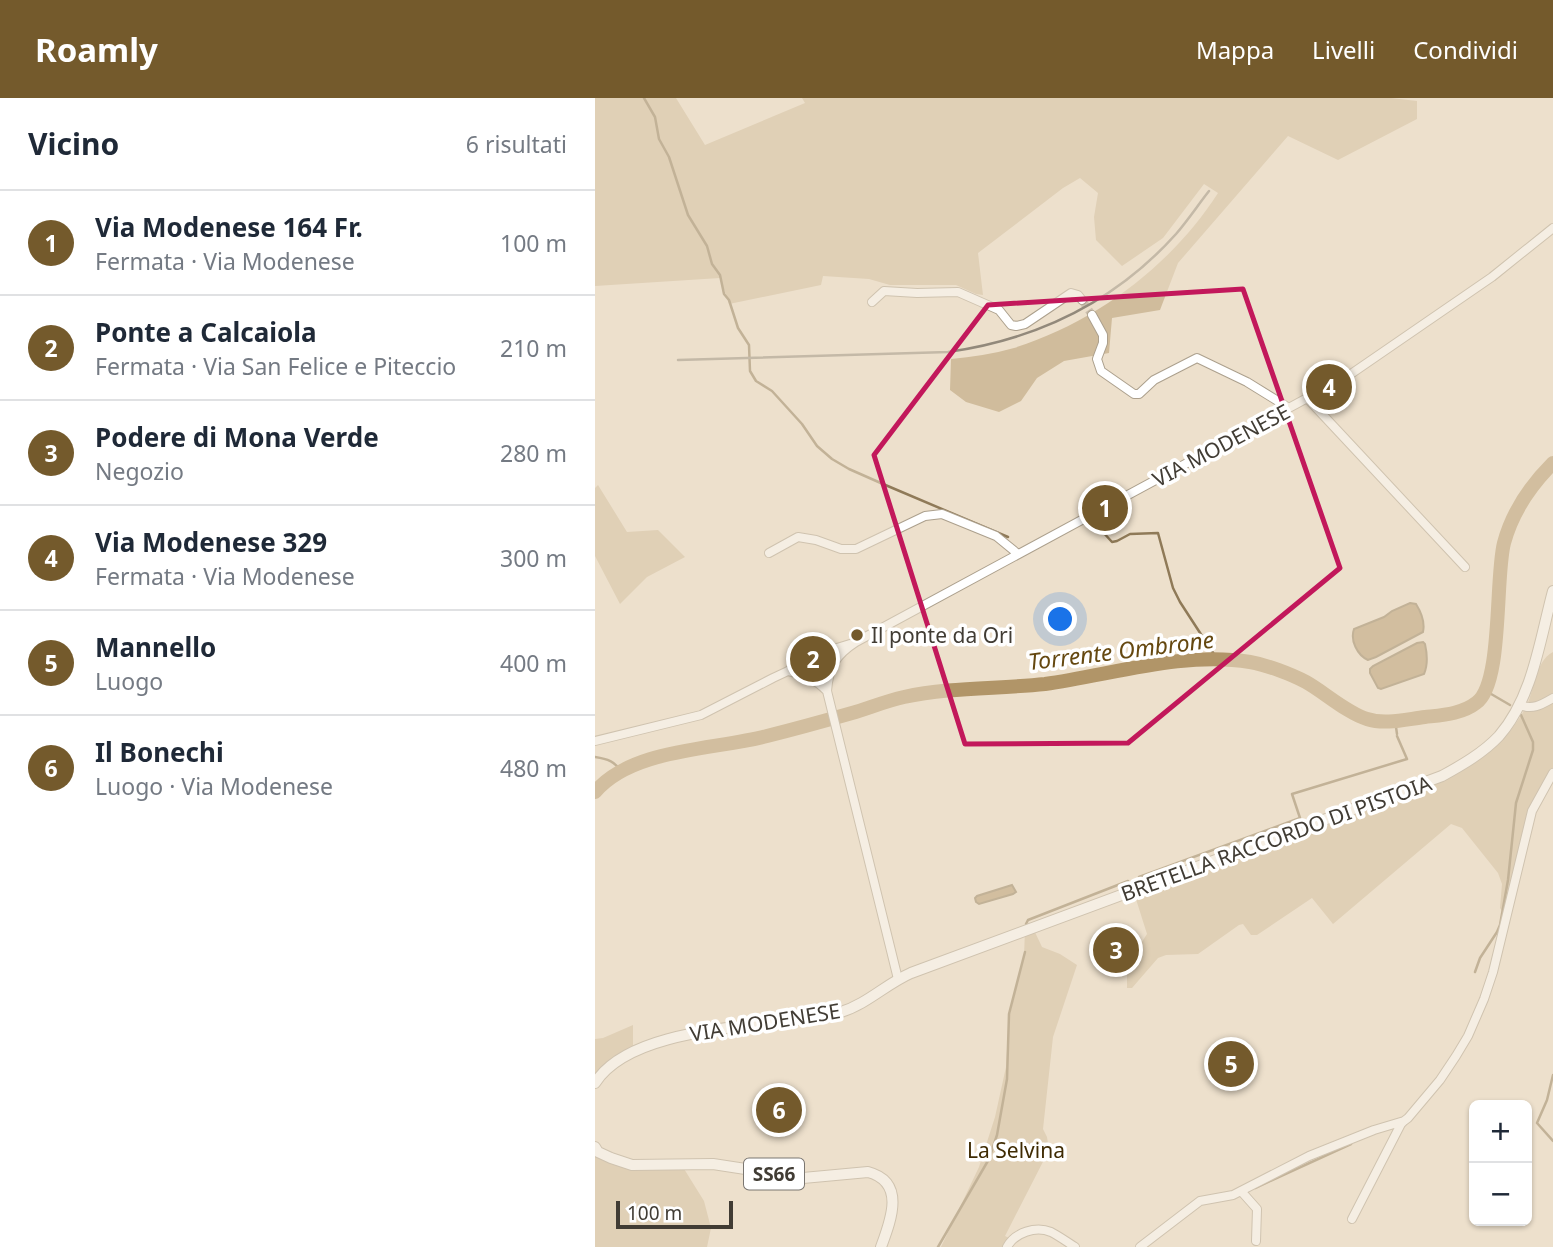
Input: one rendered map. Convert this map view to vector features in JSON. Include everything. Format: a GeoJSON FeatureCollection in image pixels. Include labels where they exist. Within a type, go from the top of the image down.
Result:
{"type":"FeatureCollection","features":[{"type":"Feature","properties":{"kind":"main road","name":"BRETELLA RACCORDO DI PISTOIA"},"geometry":{"type":"LineString","coordinates":[[898,979],[1442,776],[1470,760],[1505,728],[1519,705],[1532,672],[1553,591]]}},
{"type":"Feature","properties":{"kind":"main road","name":"VIA MODENESE"},"geometry":{"type":"LineString","coordinates":[[595,1083],[620,1059],[658,1042],[692,1034],[840,1013],[863,1002],[898,979]]}},
{"type":"Feature","properties":{"kind":"main road","name":"SS66"},"geometry":{"type":"LineString","coordinates":[[595,1147],[598,1152],[632,1165],[713,1164],[803,1178],[868,1172],[879,1174],[888,1183],[893,1195],[892,1209],[881,1247]]}},
{"type":"Feature","properties":{"kind":"street","name":"VIA MODENESE"},"geometry":{"type":"LineString","coordinates":[[853,643],[1363,367],[1482,284],[1553,228]]}},
{"type":"Feature","properties":{"kind":"street"},"geometry":{"type":"LineString","coordinates":[[872,302],[884,291],[958,292],[999,310],[1011,325],[1016,326],[1025,324],[1071,293],[1082,300]]}},
{"type":"Feature","properties":{"kind":"street"},"geometry":{"type":"LineString","coordinates":[[1093,315],[1103,335],[1098,356],[1099,367],[1108,377],[1134,394],[1139,394],[1154,380],[1197,358],[1289,408]]}},
{"type":"Feature","properties":{"kind":"street"},"geometry":{"type":"LineString","coordinates":[[1308,399],[1465,567]]}},
{"type":"Feature","properties":{"kind":"street"},"geometry":{"type":"LineString","coordinates":[[768,553],[799,537],[841,549],[856,549],[925,516],[942,514],[996,536],[1018,554]]}},
{"type":"Feature","properties":{"kind":"street"},"geometry":{"type":"LineString","coordinates":[[595,741],[701,715],[788,671],[853,643]]}},
{"type":"Feature","properties":{"kind":"street"},"geometry":{"type":"LineString","coordinates":[[853,643],[832,664],[827,691],[898,979]]}},
{"type":"Feature","properties":{"kind":"street"},"geometry":{"type":"LineString","coordinates":[[788,671],[808,677],[827,691]]}},
{"type":"Feature","properties":{"kind":"street"},"geometry":{"type":"LineString","coordinates":[[1519,705],[1538,707],[1553,698]]}},
{"type":"Feature","properties":{"kind":"street"},"geometry":{"type":"LineString","coordinates":[[1352,1219],[1401,1125],[1440,1080],[1476,1019],[1493,971],[1532,811],[1553,773]]}},
{"type":"Feature","properties":{"kind":"street"},"geometry":{"type":"LineString","coordinates":[[1140,1247],[1200,1201],[1241,1191],[1309,1156],[1367,1132],[1404,1121]]}},
{"type":"Feature","properties":{"kind":"street"},"geometry":{"type":"LineString","coordinates":[[1241,1191],[1258,1212],[1257,1241]]}},
{"type":"Feature","properties":{"kind":"street"},"geometry":{"type":"LineString","coordinates":[[1007,1247],[1015,1236],[1042,1230],[1053,1233],[1075,1247]]}},
{"type":"Feature","properties":{"kind":"highlighted area"},"geometry":{"type":"Polygon","coordinates":[[[1243,289],[1340,568],[1128,743],[965,744],[874,455],[988,305],[1243,289]]]}},
{"type":"Feature","properties":{"kind":"green space"},"geometry":{"type":"Polygon","coordinates":[[[595,98],[676,98],[705,145],[805,103],[802,98],[1391,98],[1417,101],[1417,119],[1338,160],[1288,136],[1178,263],[1160,310],[1112,318],[1109,353],[1064,361],[1037,378],[1021,401],[999,412],[966,402],[950,390],[951,359],[1014,348],[1044,337],[1102,307],[1129,288],[1178,244],[1218,193],[1204,184],[1163,238],[1122,266],[1096,240],[1094,217],[1098,193],[1080,178],[978,253],[983,295],[956,285],[890,285],[869,279],[823,276],[821,285],[729,304],[720,278],[595,286],[595,98]]]}},
{"type":"Feature","properties":{"kind":"green space"},"geometry":{"type":"Polygon","coordinates":[[[598,485],[627,532],[658,530],[685,557],[647,577],[620,604],[595,556],[595,488],[598,485]]]}},
{"type":"Feature","properties":{"kind":"green space"},"geometry":{"type":"Polygon","coordinates":[[[1553,652],[1553,776],[1538,800],[1508,912],[1500,908],[1502,884],[1498,873],[1462,828],[1451,824],[1333,924],[1312,898],[1257,935],[1251,935],[1243,924],[1198,954],[1166,955],[1158,958],[1132,988],[1127,988],[1127,965],[1147,934],[1135,896],[1414,793],[1462,770],[1491,750],[1515,724],[1525,709],[1542,663],[1553,652]]]}},
{"type":"Feature","properties":{"kind":"green space","name":"La Selvina"},"geometry":{"type":"Polygon","coordinates":[[[1033,928],[1042,947],[1077,965],[1053,1037],[1043,1129],[1049,1150],[1005,1236],[1011,1239],[1007,1247],[941,1247],[979,1167],[995,1117],[1006,1067],[1009,1018],[1024,956],[1025,930],[1033,928]]]}},
{"type":"Feature","properties":{"kind":"green space"},"geometry":{"type":"Polygon","coordinates":[[[633,1025],[633,1047],[615,1056],[595,1074],[595,1039],[633,1025]]]}},
{"type":"Feature","properties":{"kind":"green space"},"geometry":{"type":"Polygon","coordinates":[[[598,1152],[632,1165],[681,1164],[704,1201],[711,1228],[707,1247],[595,1247],[595,1157],[598,1152]]]}},
{"type":"Feature","properties":{"kind":"shaded area"},"geometry":{"type":"Polygon","coordinates":[[[1410,603],[1416,604],[1419,610],[1423,632],[1368,660],[1361,655],[1354,642],[1354,629],[1410,603]]]}},
{"type":"Feature","properties":{"kind":"shaded area"},"geometry":{"type":"Polygon","coordinates":[[[1423,642],[1427,659],[1424,674],[1378,688],[1370,669],[1423,642]]]}},
{"type":"Feature","properties":{"kind":"shaded area"},"geometry":{"type":"Polygon","coordinates":[[[1012,885],[1016,892],[1013,894],[979,904],[976,902],[977,896],[1012,885]]]}},
{"type":"Feature","properties":{"kind":"waterway"},"geometry":{"type":"LineString","coordinates":[[644,98],[655,117],[659,139],[669,157],[688,215],[707,246],[738,328],[749,345],[750,371],[756,381],[772,391],[802,424],[817,446],[832,459],[849,469],[1008,537]]}},
{"type":"Feature","properties":{"kind":"waterway","name":"Torrente Ombrone"},"geometry":{"type":"LineString","coordinates":[[595,792],[611,778],[652,759],[767,736],[904,697],[956,690],[1045,684],[1173,662],[1225,659],[1264,665],[1300,679],[1359,716],[1374,721],[1396,721],[1458,712],[1476,703],[1485,692],[1491,675],[1501,559],[1507,532],[1523,500],[1553,463]]}},
{"type":"Feature","properties":{"kind":"waterway"},"geometry":{"type":"LineString","coordinates":[[1091,519],[1112,542],[1130,534],[1158,533],[1173,588],[1217,659]]}},
{"type":"Feature","properties":{"kind":"waterway"},"geometry":{"type":"LineString","coordinates":[[1486,691],[1510,705]]}},
{"type":"Feature","properties":{"kind":"waterway"},"geometry":{"type":"LineString","coordinates":[[1475,972],[1480,958],[1500,925],[1516,803],[1533,750],[1533,742],[1521,715]]}},
{"type":"Feature","properties":{"kind":"waterway"},"geometry":{"type":"LineString","coordinates":[[1395,720],[1397,734]]}},
{"type":"Feature","properties":{"kind":"waterway"},"geometry":{"type":"LineString","coordinates":[[1139,877],[1300,818],[1292,794],[1407,759],[1397,736]]}},
{"type":"Feature","properties":{"kind":"waterway"},"geometry":{"type":"LineString","coordinates":[[595,757],[610,761],[622,772]]}},
{"type":"Feature","properties":{"kind":"waterway"},"geometry":{"type":"LineString","coordinates":[[1026,924],[1028,920],[1128,881]]}},
{"type":"Feature","properties":{"kind":"waterway"},"geometry":{"type":"LineString","coordinates":[[938,1247],[989,1159],[997,1135],[1007,1079],[1009,1014],[1025,952]]}},
{"type":"Feature","properties":{"kind":"waterway"},"geometry":{"type":"LineString","coordinates":[[1553,1075],[1547,1100],[1537,1123],[1553,1141]]}},
{"type":"Feature","properties":{"kind":"waterway"},"geometry":{"type":"LineString","coordinates":[[1255,1188],[1351,1144]]}},
{"type":"Feature","properties":{"kind":"tunnel"},"geometry":{"type":"LineString","coordinates":[[1082,300],[1092,315]]}},
{"type":"Feature","properties":{"kind":"railway"},"geometry":{"type":"LineString","coordinates":[[678,360],[948,352],[1013,338],[1073,314],[1127,279],[1176,234],[1209,191]]}},
{"type":"Feature","properties":{"kind":"place","name":"Via Modenese 329"},"geometry":{"type":"Point","coordinates":[1329,387]}},
{"type":"Feature","properties":{"kind":"place","name":"Via Modenese 164 Fr."},"geometry":{"type":"Point","coordinates":[1105,508]}},
{"type":"Feature","properties":{"kind":"place","name":"Il ponte da Ori"},"geometry":{"type":"Point","coordinates":[857,635]}},
{"type":"Feature","properties":{"kind":"place","name":"Ponte a Calcaiola"},"geometry":{"type":"Point","coordinates":[813,659]}},
{"type":"Feature","properties":{"kind":"place","name":"Podere di Mona Verde"},"geometry":{"type":"Point","coordinates":[1116,950]}},
{"type":"Feature","properties":{"kind":"place","name":"Mannello"},"geometry":{"type":"Point","coordinates":[1231,1064]}},
{"type":"Feature","properties":{"kind":"place","name":"Il Bonechi"},"geometry":{"type":"Point","coordinates":[779,1110]}}]}
